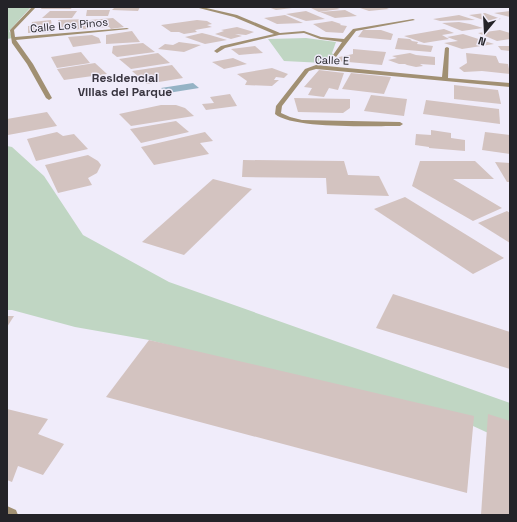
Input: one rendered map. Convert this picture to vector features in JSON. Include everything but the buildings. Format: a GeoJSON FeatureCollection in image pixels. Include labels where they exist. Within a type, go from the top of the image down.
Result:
{"type":"FeatureCollection","features":[{"type":"Feature","properties":{"kind":"street"},"geometry":{"type":"LineString","coordinates":[[15,23],[32,7]]}},
{"type":"Feature","properties":{"kind":"street"},"geometry":{"type":"LineString","coordinates":[[32,7],[12,30],[13,39],[30,64],[49,98]]}},
{"type":"Feature","properties":{"kind":"street"},"geometry":{"type":"LineString","coordinates":[[197,7],[236,16],[279,34]]}},
{"type":"Feature","properties":{"kind":"street"},"geometry":{"type":"LineString","coordinates":[[336,55],[345,41],[355,30],[413,20]]}},
{"type":"Feature","properties":{"kind":"street","name":"Calle Los Pinos"},"geometry":{"type":"LineString","coordinates":[[13,39],[127,29]]}},
{"type":"Feature","properties":{"kind":"street"},"geometry":{"type":"LineString","coordinates":[[217,51],[223,47],[279,34],[304,32],[320,38],[345,41]]}},
{"type":"Feature","properties":{"kind":"street"},"geometry":{"type":"LineString","coordinates":[[445,80],[448,48]]}},
{"type":"Feature","properties":{"kind":"street","name":"Calle E"},"geometry":{"type":"LineString","coordinates":[[400,124],[302,122],[288,120],[278,114],[279,106],[307,70],[316,67],[510,85]]}},
{"type":"Feature","properties":{"kind":"green space"},"geometry":{"type":"Polygon","coordinates":[[[7,7],[31,7],[9,31],[13,38],[7,39],[7,7]]]}},
{"type":"Feature","properties":{"kind":"green space"},"geometry":{"type":"Polygon","coordinates":[[[306,38],[336,42],[332,53],[334,56],[324,63],[284,61],[268,39],[306,38]]]}},
{"type":"Feature","properties":{"kind":"green space"},"geometry":{"type":"Polygon","coordinates":[[[7,146],[12,147],[44,176],[83,235],[169,282],[510,403],[510,443],[473,426],[149,340],[75,327],[12,310],[7,310],[7,146]]]}},
{"type":"Feature","properties":{"kind":"water"},"geometry":{"type":"Polygon","coordinates":[[[193,83],[199,88],[168,93],[161,88],[193,83]]]}},
{"type":"Feature","properties":{"kind":"district","name":"Residencial Villas del Parque"},"geometry":{"type":"Point","coordinates":[125,85]}}]}
